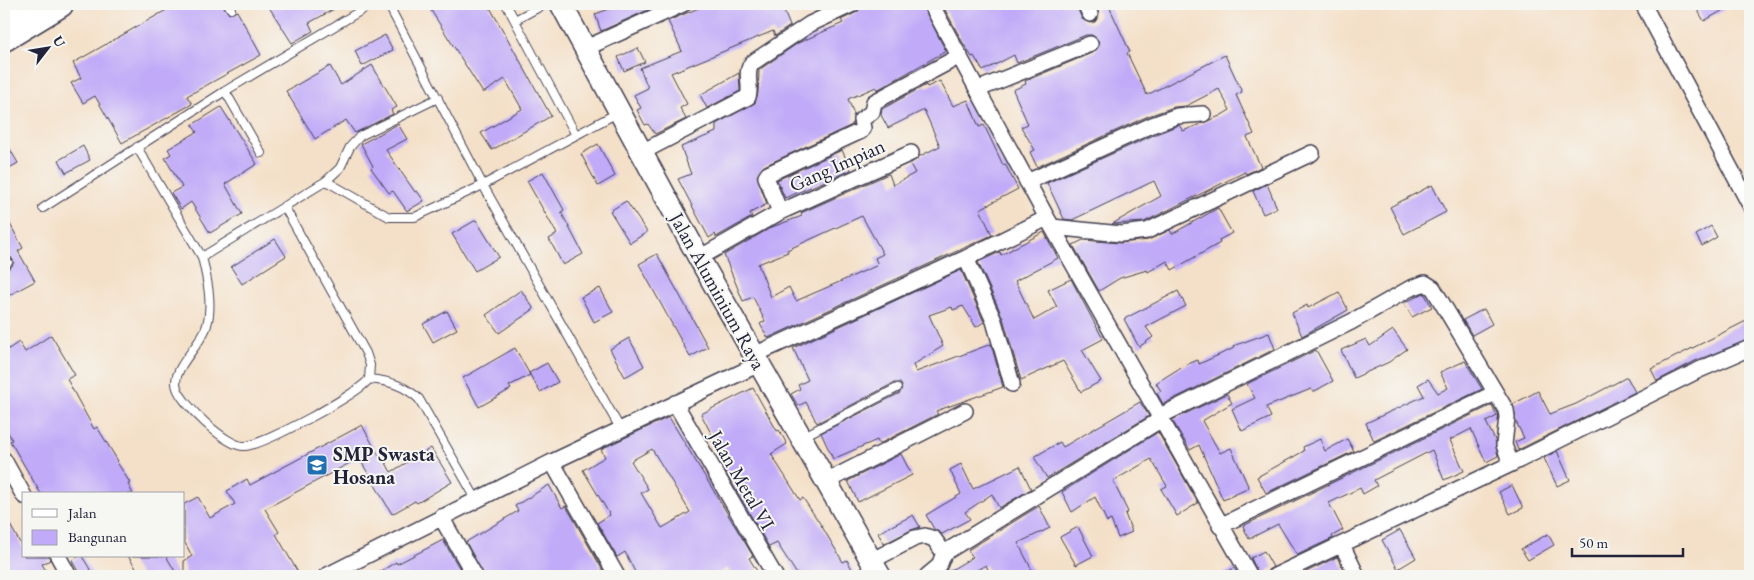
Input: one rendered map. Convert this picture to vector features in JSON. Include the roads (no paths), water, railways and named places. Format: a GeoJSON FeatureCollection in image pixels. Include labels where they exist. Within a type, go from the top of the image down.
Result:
{"type":"FeatureCollection","features":[{"type":"Feature","properties":{"kind":"highway"},"geometry":{"type":"LineString","coordinates":[[4,12],[17,4]]}},
{"type":"Feature","properties":{"kind":"highway"},"geometry":{"type":"LineString","coordinates":[[4,38],[60,4]]}},
{"type":"Feature","properties":{"kind":"street","name":"Jalan Aluminium Raya"},"geometry":{"type":"LineString","coordinates":[[561,4],[699,258],[875,568]]}},
{"type":"Feature","properties":{"kind":"street"},"geometry":{"type":"LineString","coordinates":[[586,48],[683,4]]}},
{"type":"Feature","properties":{"kind":"street"},"geometry":{"type":"LineString","coordinates":[[642,152],[748,97],[750,86],[748,71],[752,63],[810,24],[853,4]]}},
{"type":"Feature","properties":{"kind":"street"},"geometry":{"type":"LineString","coordinates":[[931,4],[979,89],[1049,222],[1250,576]]}},
{"type":"Feature","properties":{"kind":"street"},"geometry":{"type":"LineString","coordinates":[[1643,4],[1750,205]]}},
{"type":"Feature","properties":{"kind":"street"},"geometry":{"type":"LineString","coordinates":[[979,89],[1090,44]]}},
{"type":"Feature","properties":{"kind":"street"},"geometry":{"type":"LineString","coordinates":[[780,212],[766,183],[768,174],[861,131],[863,129],[861,120],[872,111],[872,105],[878,100],[960,56]]}},
{"type":"Feature","properties":{"kind":"street"},"geometry":{"type":"LineString","coordinates":[[1027,182],[1152,125],[1178,116],[1204,114]]}},
{"type":"Feature","properties":{"kind":"street","name":"Gang Impian"},"geometry":{"type":"LineString","coordinates":[[699,258],[780,212],[911,153]]}},
{"type":"Feature","properties":{"kind":"street"},"geometry":{"type":"LineString","coordinates":[[326,576],[342,573],[441,517],[675,403],[756,359],[966,258],[1049,222],[1121,234],[1147,231],[1312,153]]}},
{"type":"Feature","properties":{"kind":"street"},"geometry":{"type":"LineString","coordinates":[[966,258],[994,321],[1012,384]]}},
{"type":"Feature","properties":{"kind":"street"},"geometry":{"type":"LineString","coordinates":[[927,576],[939,566],[944,553],[1159,418],[1352,322],[1414,286],[1425,283],[1433,288],[1507,414],[1504,445],[1512,464]]}},
{"type":"Feature","properties":{"kind":"street"},"geometry":{"type":"LineString","coordinates":[[1276,576],[1302,571],[1342,545],[1512,464],[1699,370],[1750,348]]}},
{"type":"Feature","properties":{"kind":"street"},"geometry":{"type":"LineString","coordinates":[[1220,526],[1495,393]]}},
{"type":"Feature","properties":{"kind":"street","name":"Jalan Metal VI"},"geometry":{"type":"LineString","coordinates":[[675,403],[775,576]]}},
{"type":"Feature","properties":{"kind":"street"},"geometry":{"type":"LineString","coordinates":[[825,482],[965,411]]}},
{"type":"Feature","properties":{"kind":"street"},"geometry":{"type":"LineString","coordinates":[[4,460],[22,492]]}},
{"type":"Feature","properties":{"kind":"street"},"geometry":{"type":"LineString","coordinates":[[552,462],[617,576]]}},
{"type":"Feature","properties":{"kind":"street"},"geometry":{"type":"LineString","coordinates":[[441,517],[475,576]]}},
{"type":"Feature","properties":{"kind":"street"},"geometry":{"type":"LineString","coordinates":[[875,568],[923,536],[934,539],[944,553]]}},
{"type":"Feature","properties":{"kind":"street"},"geometry":{"type":"LineString","coordinates":[[1342,545],[1357,576]]}},
{"type":"Feature","properties":{"kind":"street"},"geometry":{"type":"LineString","coordinates":[[59,558],[69,576]]}},
{"type":"Feature","properties":{"kind":"lane"},"geometry":{"type":"LineString","coordinates":[[43,208],[225,91],[372,4]]}},
{"type":"Feature","properties":{"kind":"lane"},"geometry":{"type":"LineString","coordinates":[[388,4],[483,185],[621,430]]}},
{"type":"Feature","properties":{"kind":"lane"},"geometry":{"type":"LineString","coordinates":[[506,4],[576,135]]}},
{"type":"Feature","properties":{"kind":"lane"},"geometry":{"type":"LineString","coordinates":[[516,20],[546,4]]}},
{"type":"Feature","properties":{"kind":"lane"},"geometry":{"type":"LineString","coordinates":[[225,91],[260,153]]}},
{"type":"Feature","properties":{"kind":"lane"},"geometry":{"type":"LineString","coordinates":[[202,257],[326,181],[340,168],[350,147],[360,136],[438,98]]}},
{"type":"Feature","properties":{"kind":"lane"},"geometry":{"type":"LineString","coordinates":[[326,181],[380,213],[396,219],[415,217],[483,185],[620,112]]}},
{"type":"Feature","properties":{"kind":"lane"},"geometry":{"type":"LineString","coordinates":[[137,147],[202,257],[208,292],[208,323],[200,342],[177,372],[175,381],[186,402],[232,443],[245,446],[276,436],[356,392],[369,379],[370,365],[366,353],[284,206]]}},
{"type":"Feature","properties":{"kind":"lane"},"geometry":{"type":"LineString","coordinates":[[369,379],[394,383],[408,389],[419,399],[476,499]]}},
{"type":"Feature","properties":{"kind":"lane"},"geometry":{"type":"LineString","coordinates":[[800,438],[897,388]]}},
{"type":"Feature","properties":{"kind":"place","name":"SMP Swasta Hosana"},"geometry":{"type":"Point","coordinates":[317,465]}}]}
